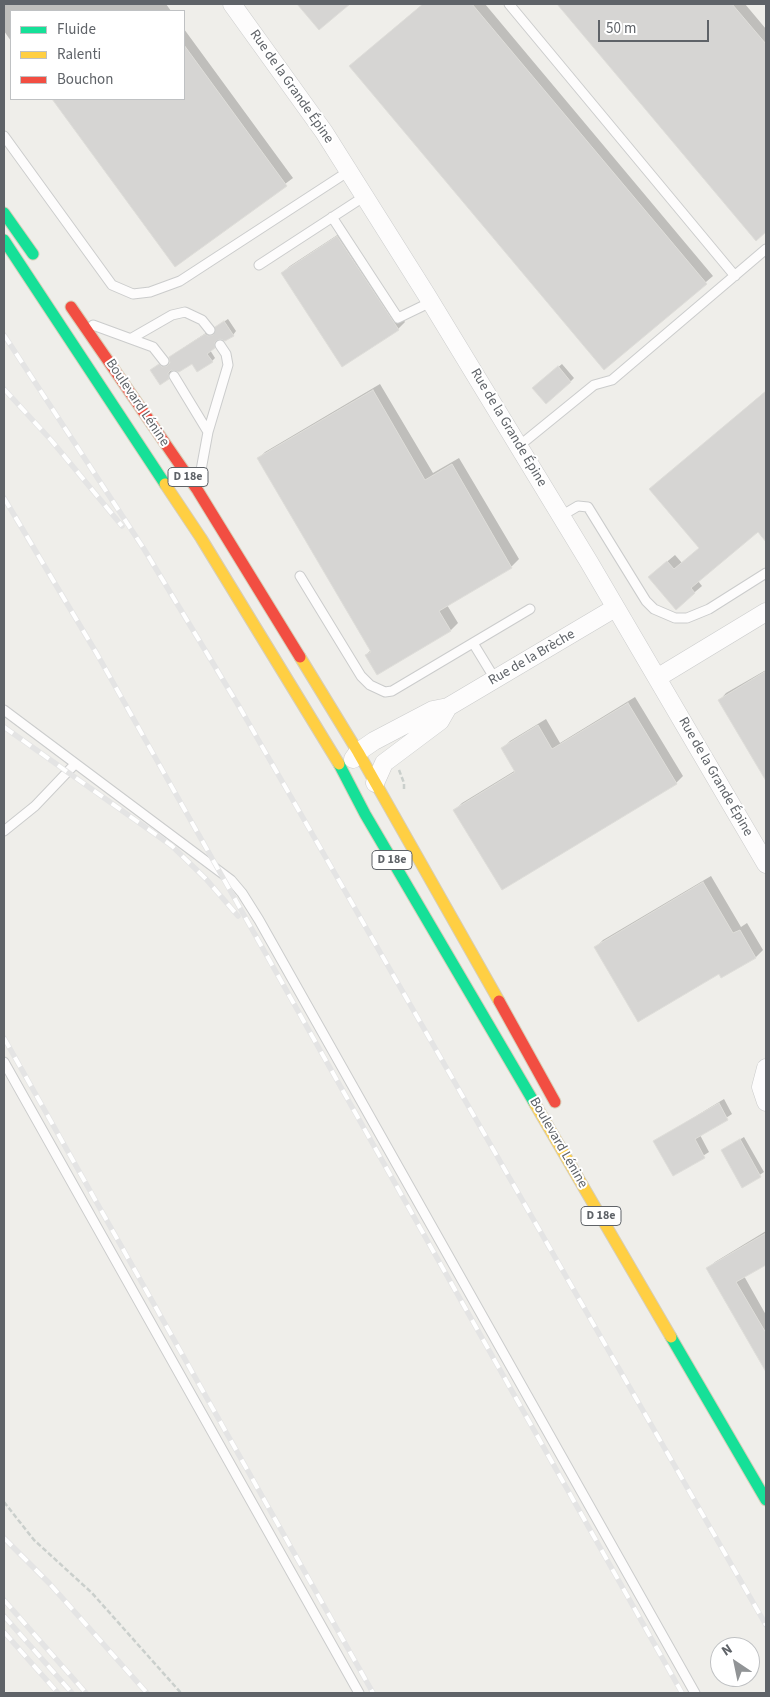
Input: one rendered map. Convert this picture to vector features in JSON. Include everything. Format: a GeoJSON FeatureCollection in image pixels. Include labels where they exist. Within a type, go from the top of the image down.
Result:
{"type":"FeatureCollection","features":[{"type":"Feature","properties":{"kind":"main road"},"geometry":{"type":"LineString","coordinates":[[4,213],[42,267]]}},
{"type":"Feature","properties":{"kind":"main road","name":"Boulevard Lénine"},"geometry":{"type":"LineString","coordinates":[[4,240],[202,538],[332,751],[350,786],[766,1500]]}},
{"type":"Feature","properties":{"kind":"main road","name":"Boulevard Lénine"},"geometry":{"type":"LineString","coordinates":[[64,298],[198,492],[358,760],[376,783],[445,902],[559,1109]]}},
{"type":"Feature","properties":{"kind":"street","name":"Rue de la Grande Épine"},"geometry":{"type":"LineString","coordinates":[[232,4],[298,94],[431,302],[561,516],[766,864]]}},
{"type":"Feature","properties":{"kind":"street","name":"Rue de la Brèche"},"geometry":{"type":"LineString","coordinates":[[358,760],[433,710],[448,707],[615,608]]}},
{"type":"Feature","properties":{"kind":"street"},"geometry":{"type":"LineString","coordinates":[[657,678],[766,612]]}},
{"type":"Feature","properties":{"kind":"street","name":"Rue de la Brèche"},"geometry":{"type":"LineString","coordinates":[[384,763],[440,721],[448,707]]}},
{"type":"Feature","properties":{"kind":"street","name":"Boulevard Lénine"},"geometry":{"type":"LineString","coordinates":[[332,751],[358,760]]}},
{"type":"Feature","properties":{"kind":"street"},"geometry":{"type":"LineString","coordinates":[[350,786],[349,771],[358,760],[384,763],[376,783]]}},
{"type":"Feature","properties":{"kind":"street"},"geometry":{"type":"LineString","coordinates":[[766,1068],[761,1087],[766,1102]]}},
{"type":"Feature","properties":{"kind":"lane"},"geometry":{"type":"LineString","coordinates":[[509,4],[735,276]]}},
{"type":"Feature","properties":{"kind":"lane"},"geometry":{"type":"LineString","coordinates":[[4,136],[108,280],[120,290],[132,294],[150,292],[180,281],[349,172]]}},
{"type":"Feature","properties":{"kind":"lane"},"geometry":{"type":"LineString","coordinates":[[259,265],[365,196]]}},
{"type":"Feature","properties":{"kind":"lane"},"geometry":{"type":"LineString","coordinates":[[332,217],[398,318],[431,302]]}},
{"type":"Feature","properties":{"kind":"lane"},"geometry":{"type":"LineString","coordinates":[[519,446],[594,385],[612,380],[766,249]]}},
{"type":"Feature","properties":{"kind":"lane"},"geometry":{"type":"LineString","coordinates":[[132,338],[172,315],[185,312],[202,320],[210,330]]}},
{"type":"Feature","properties":{"kind":"lane"},"geometry":{"type":"LineString","coordinates":[[81,321],[153,347],[164,361]]}},
{"type":"Feature","properties":{"kind":"lane"},"geometry":{"type":"LineString","coordinates":[[198,492],[208,432],[228,365],[226,354],[220,345]]}},
{"type":"Feature","properties":{"kind":"lane"},"geometry":{"type":"LineString","coordinates":[[174,376],[208,432]]}},
{"type":"Feature","properties":{"kind":"lane"},"geometry":{"type":"LineString","coordinates":[[561,516],[578,506],[588,507],[646,601],[654,609],[675,618],[686,618],[709,609],[766,573]]}},
{"type":"Feature","properties":{"kind":"lane"},"geometry":{"type":"LineString","coordinates":[[300,576],[361,676],[379,690],[392,691],[530,609]]}},
{"type":"Feature","properties":{"kind":"lane"},"geometry":{"type":"LineString","coordinates":[[473,643],[495,679]]}},
{"type":"Feature","properties":{"kind":"lane"},"geometry":{"type":"LineString","coordinates":[[4,710],[231,880],[242,893],[695,1693]]}},
{"type":"Feature","properties":{"kind":"lane"},"geometry":{"type":"LineString","coordinates":[[4,831],[34,806],[75,764]]}},
{"type":"Feature","properties":{"kind":"lane"},"geometry":{"type":"LineString","coordinates":[[4,1062],[360,1693]]}},
{"type":"Feature","properties":{"kind":"path"},"geometry":{"type":"LineString","coordinates":[[4,1502],[34,1540],[92,1593],[181,1693]]}},
{"type":"Feature","properties":{"kind":"building"},"geometry":{"type":"Polygon","coordinates":[[[297,4],[350,4],[319,30],[297,4]]]}},
{"type":"Feature","properties":{"kind":"building"},"geometry":{"type":"Polygon","coordinates":[[[423,4],[472,4],[707,284],[604,370],[349,66],[423,4]]]}},
{"type":"Feature","properties":{"kind":"building"},"geometry":{"type":"Polygon","coordinates":[[[557,4],[732,4],[766,44],[766,232],[756,241],[557,4]]]}},
{"type":"Feature","properties":{"kind":"building"},"geometry":{"type":"Polygon","coordinates":[[[185,46],[287,186],[175,267],[53,100],[185,100],[185,46]]]}},
{"type":"Feature","properties":{"kind":"building"},"geometry":{"type":"Polygon","coordinates":[[[337,236],[399,330],[342,367],[281,273],[337,236]]]}},
{"type":"Feature","properties":{"kind":"building"},"geometry":{"type":"Polygon","coordinates":[[[224,321],[234,336],[225,341],[220,339],[215,342],[215,348],[207,354],[213,362],[197,372],[192,364],[179,372],[171,370],[168,373],[169,379],[160,385],[150,370],[159,364],[162,367],[167,366],[170,363],[169,357],[205,334],[208,336],[213,335],[215,327],[224,321]]]}},
{"type":"Feature","properties":{"kind":"building"},"geometry":{"type":"Polygon","coordinates":[[[558,366],[571,382],[546,404],[532,388],[558,366]]]}},
{"type":"Feature","properties":{"kind":"building"},"geometry":{"type":"Polygon","coordinates":[[[373,390],[425,480],[452,464],[512,568],[439,611],[451,631],[377,675],[365,655],[371,652],[257,458],[373,390]]]}},
{"type":"Feature","properties":{"kind":"building"},"geometry":{"type":"Polygon","coordinates":[[[766,391],[766,542],[758,532],[691,588],[695,593],[676,610],[648,577],[667,561],[674,569],[699,548],[649,489],[766,391]]]}},
{"type":"Feature","properties":{"kind":"building"},"geometry":{"type":"Polygon","coordinates":[[[766,671],[766,781],[718,700],[766,671]]]}},
{"type":"Feature","properties":{"kind":"building"},"geometry":{"type":"Polygon","coordinates":[[[628,703],[677,784],[502,890],[453,810],[515,772],[501,748],[538,725],[552,749],[628,703]]]}},
{"type":"Feature","properties":{"kind":"building"},"geometry":{"type":"Polygon","coordinates":[[[703,882],[733,933],[740,930],[756,958],[721,978],[719,974],[638,1022],[594,947],[703,882]]]}},
{"type":"Feature","properties":{"kind":"building"},"geometry":{"type":"Polygon","coordinates":[[[719,1103],[728,1120],[695,1139],[705,1158],[673,1176],[653,1141],[719,1103]]]}},
{"type":"Feature","properties":{"kind":"building"},"geometry":{"type":"Polygon","coordinates":[[[740,1139],[761,1177],[742,1188],[721,1150],[740,1139]]]}},
{"type":"Feature","properties":{"kind":"building"},"geometry":{"type":"Polygon","coordinates":[[[766,1233],[766,1265],[736,1282],[766,1333],[766,1372],[706,1268],[766,1233]]]}},
{"type":"Feature","properties":{"kind":"railway"},"geometry":{"type":"LineString","coordinates":[[4,335],[144,549],[240,708],[766,1625]]}},
{"type":"Feature","properties":{"kind":"railway"},"geometry":{"type":"LineString","coordinates":[[4,389],[51,440],[122,526]]}},
{"type":"Feature","properties":{"kind":"railway"},"geometry":{"type":"LineString","coordinates":[[4,498],[97,654],[682,1693]]}},
{"type":"Feature","properties":{"kind":"railway"},"geometry":{"type":"LineString","coordinates":[[4,727],[172,846],[206,879],[238,916]]}},
{"type":"Feature","properties":{"kind":"railway"},"geometry":{"type":"LineString","coordinates":[[4,1038],[373,1693]]}},
{"type":"Feature","properties":{"kind":"railway"},"geometry":{"type":"LineString","coordinates":[[4,1538],[49,1583],[147,1693]]}},
{"type":"Feature","properties":{"kind":"railway"},"geometry":{"type":"LineString","coordinates":[[4,1600],[86,1693]]}},
{"type":"Feature","properties":{"kind":"railway"},"geometry":{"type":"LineString","coordinates":[[4,1616],[72,1693]]}},
{"type":"Feature","properties":{"kind":"railway"},"geometry":{"type":"LineString","coordinates":[[4,1632],[58,1693]]}},
{"type":"Feature","properties":{"kind":"traffic: fast"},"geometry":{"type":"LineString","coordinates":[[4,213],[33,254]]}},
{"type":"Feature","properties":{"kind":"traffic: fast"},"geometry":{"type":"LineString","coordinates":[[4,240],[165,484]]}},
{"type":"Feature","properties":{"kind":"traffic: fast"},"geometry":{"type":"LineString","coordinates":[[339,764],[365,814],[535,1104]]}},
{"type":"Feature","properties":{"kind":"traffic: fast"},"geometry":{"type":"LineString","coordinates":[[671,1337],[766,1500]]}},
{"type":"Feature","properties":{"kind":"traffic: slow"},"geometry":{"type":"LineString","coordinates":[[165,484],[201,538],[339,764]]}},
{"type":"Feature","properties":{"kind":"traffic: slow"},"geometry":{"type":"LineString","coordinates":[[300,657],[358,752],[499,1001]]}},
{"type":"Feature","properties":{"kind":"traffic: slow"},"geometry":{"type":"LineString","coordinates":[[535,1104],[671,1337]]}},
{"type":"Feature","properties":{"kind":"traffic: jam"},"geometry":{"type":"LineString","coordinates":[[71,307],[198,491],[300,657]]}},
{"type":"Feature","properties":{"kind":"traffic: jam"},"geometry":{"type":"LineString","coordinates":[[499,1001],[555,1102]]}}]}
